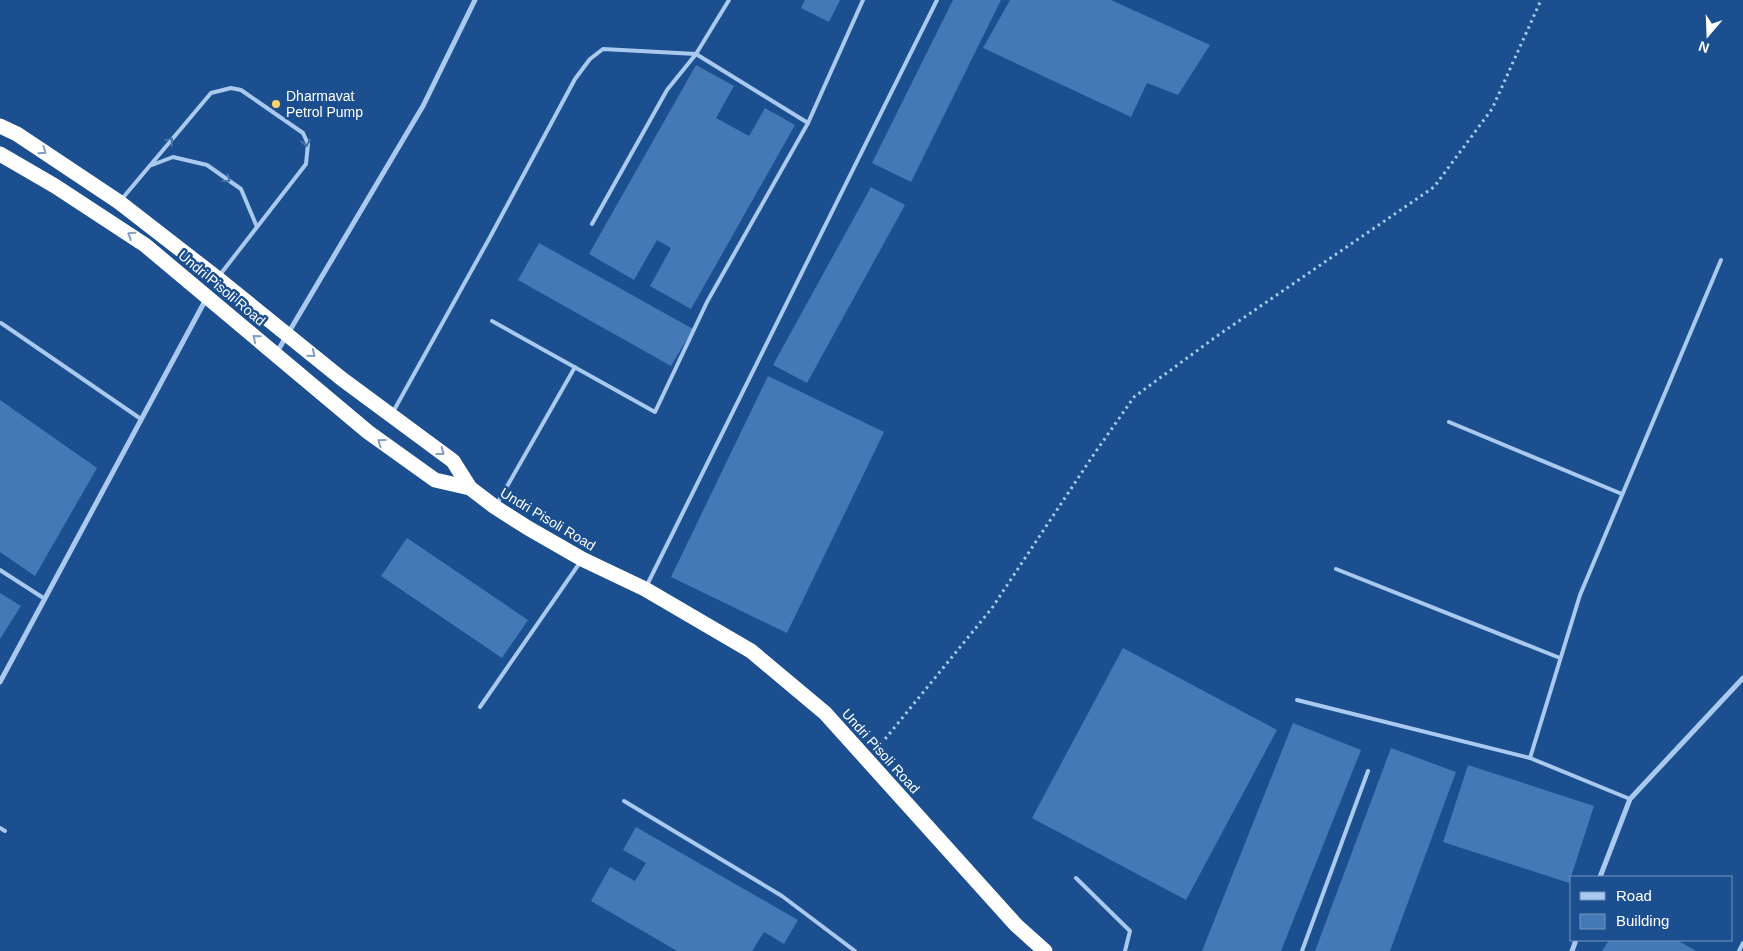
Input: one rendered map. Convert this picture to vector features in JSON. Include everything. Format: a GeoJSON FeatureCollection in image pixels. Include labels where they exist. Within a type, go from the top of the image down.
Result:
{"type":"FeatureCollection","features":[{"type":"Feature","properties":{"kind":"highway"},"geometry":{"type":"LineString","coordinates":[[0,126],[17,134],[212,288],[288,335],[453,461],[470,488]]}},
{"type":"Feature","properties":{"kind":"highway","name":"Undri Pisoli Road"},"geometry":{"type":"LineString","coordinates":[[0,154],[55,186],[114,211],[145,245],[212,288],[276,354],[368,432],[435,480],[470,488],[528,528],[582,559],[645,589],[751,651],[825,713],[1016,925],[1045,951]]}},
{"type":"Feature","properties":{"kind":"street"},"geometry":{"type":"LineString","coordinates":[[276,354],[423,106],[476,0]]}},
{"type":"Feature","properties":{"kind":"street"},"geometry":{"type":"LineString","coordinates":[[0,682],[212,288]]}},
{"type":"Feature","properties":{"kind":"street"},"geometry":{"type":"LineString","coordinates":[[1600,876],[1630,799],[1743,678]]}},
{"type":"Feature","properties":{"kind":"lane"},"geometry":{"type":"LineString","coordinates":[[592,224],[667,90],[696,54],[729,0]]}},
{"type":"Feature","properties":{"kind":"lane"},"geometry":{"type":"LineString","coordinates":[[492,321],[655,412],[707,302],[808,123],[863,0]]}},
{"type":"Feature","properties":{"kind":"lane"},"geometry":{"type":"LineString","coordinates":[[645,589],[936,0]]}},
{"type":"Feature","properties":{"kind":"lane"},"geometry":{"type":"LineString","coordinates":[[391,415],[575,79],[590,59],[604,49],[696,54],[808,123]]}},
{"type":"Feature","properties":{"kind":"lane"},"geometry":{"type":"LineString","coordinates":[[114,211],[211,93],[231,88],[241,90],[303,133],[308,144],[306,164],[212,288]]}},
{"type":"Feature","properties":{"kind":"lane"},"geometry":{"type":"LineString","coordinates":[[150,165],[173,157],[207,165],[241,189],[257,228]]}},
{"type":"Feature","properties":{"kind":"lane"},"geometry":{"type":"LineString","coordinates":[[1530,758],[1580,595],[1721,260]]}},
{"type":"Feature","properties":{"kind":"lane"},"geometry":{"type":"LineString","coordinates":[[0,323],[141,419]]}},
{"type":"Feature","properties":{"kind":"lane"},"geometry":{"type":"LineString","coordinates":[[495,507],[575,367]]}},
{"type":"Feature","properties":{"kind":"lane"},"geometry":{"type":"LineString","coordinates":[[1450,422],[1622,494]]}},
{"type":"Feature","properties":{"kind":"lane"},"geometry":{"type":"LineString","coordinates":[[480,707],[582,559]]}},
{"type":"Feature","properties":{"kind":"lane"},"geometry":{"type":"LineString","coordinates":[[1336,569],[1560,658]]}},
{"type":"Feature","properties":{"kind":"lane"},"geometry":{"type":"LineString","coordinates":[[0,570],[45,598]]}},
{"type":"Feature","properties":{"kind":"lane"},"geometry":{"type":"LineString","coordinates":[[1297,700],[1530,758],[1630,799]]}},
{"type":"Feature","properties":{"kind":"lane"},"geometry":{"type":"LineString","coordinates":[[1302,951],[1368,770]]}},
{"type":"Feature","properties":{"kind":"lane"},"geometry":{"type":"LineString","coordinates":[[624,801],[782,896],[855,951]]}},
{"type":"Feature","properties":{"kind":"lane"},"geometry":{"type":"LineString","coordinates":[[0,828],[5,831]]}},
{"type":"Feature","properties":{"kind":"lane"},"geometry":{"type":"LineString","coordinates":[[1076,878],[1130,931],[1125,951]]}},
{"type":"Feature","properties":{"kind":"lane"},"geometry":{"type":"LineString","coordinates":[[1739,951],[1743,944]]}},
{"type":"Feature","properties":{"kind":"path"},"geometry":{"type":"LineString","coordinates":[[868,760],[992,608],[1092,456],[1134,397],[1217,336],[1434,187],[1492,108],[1541,0]]}},
{"type":"Feature","properties":{"kind":"building"},"geometry":{"type":"Polygon","coordinates":[[[805,0],[840,0],[829,22],[801,8],[805,0]]]}},
{"type":"Feature","properties":{"kind":"building"},"geometry":{"type":"Polygon","coordinates":[[[953,0],[1001,0],[911,182],[872,163],[953,0]]]}},
{"type":"Feature","properties":{"kind":"building"},"geometry":{"type":"Polygon","coordinates":[[[1010,0],[1111,0],[1210,45],[1178,95],[1147,83],[1131,117],[983,48],[1010,0]]]}},
{"type":"Feature","properties":{"kind":"building"},"geometry":{"type":"Polygon","coordinates":[[[696,65],[734,86],[716,118],[749,136],[765,108],[795,125],[691,309],[650,286],[671,248],[657,240],[634,280],[589,254],[696,65]]]}},
{"type":"Feature","properties":{"kind":"building"},"geometry":{"type":"Polygon","coordinates":[[[871,187],[905,205],[807,383],[773,365],[871,187]]]}},
{"type":"Feature","properties":{"kind":"building"},"geometry":{"type":"Polygon","coordinates":[[[539,243],[693,329],[671,366],[518,280],[539,243]]]}},
{"type":"Feature","properties":{"kind":"building"},"geometry":{"type":"Polygon","coordinates":[[[768,376],[884,432],[787,633],[671,577],[768,376]]]}},
{"type":"Feature","properties":{"kind":"building"},"geometry":{"type":"Polygon","coordinates":[[[0,400],[97,468],[35,576],[0,552],[0,400]]]}},
{"type":"Feature","properties":{"kind":"building"},"geometry":{"type":"Polygon","coordinates":[[[407,538],[528,620],[502,658],[381,576],[407,538]]]}},
{"type":"Feature","properties":{"kind":"building"},"geometry":{"type":"Polygon","coordinates":[[[0,593],[21,606],[0,639],[0,593]]]}},
{"type":"Feature","properties":{"kind":"building"},"geometry":{"type":"Polygon","coordinates":[[[1123,648],[1277,730],[1186,900],[1032,818],[1123,648]]]}},
{"type":"Feature","properties":{"kind":"building"},"geometry":{"type":"Polygon","coordinates":[[[1293,723],[1361,750],[1281,951],[1202,951],[1293,723]]]}},
{"type":"Feature","properties":{"kind":"building"},"geometry":{"type":"Polygon","coordinates":[[[1391,748],[1456,772],[1390,951],[1315,951],[1391,748]]]}},
{"type":"Feature","properties":{"kind":"building"},"geometry":{"type":"Polygon","coordinates":[[[1468,765],[1594,806],[1569,883],[1443,842],[1468,765]]]}},
{"type":"Feature","properties":{"kind":"building"},"geometry":{"type":"Polygon","coordinates":[[[636,827],[798,920],[784,944],[764,932],[752,951],[677,951],[591,901],[610,867],[635,881],[646,863],[623,850],[636,827]]]}},
{"type":"Feature","properties":{"kind":"building"},"geometry":{"type":"Polygon","coordinates":[[[1608,941],[1679,941],[1696,951],[1602,951],[1608,941]]]}},
{"type":"Feature","properties":{"kind":"place","name":"Dharmavat Petrol Pump"},"geometry":{"type":"Point","coordinates":[276,104]}}]}
